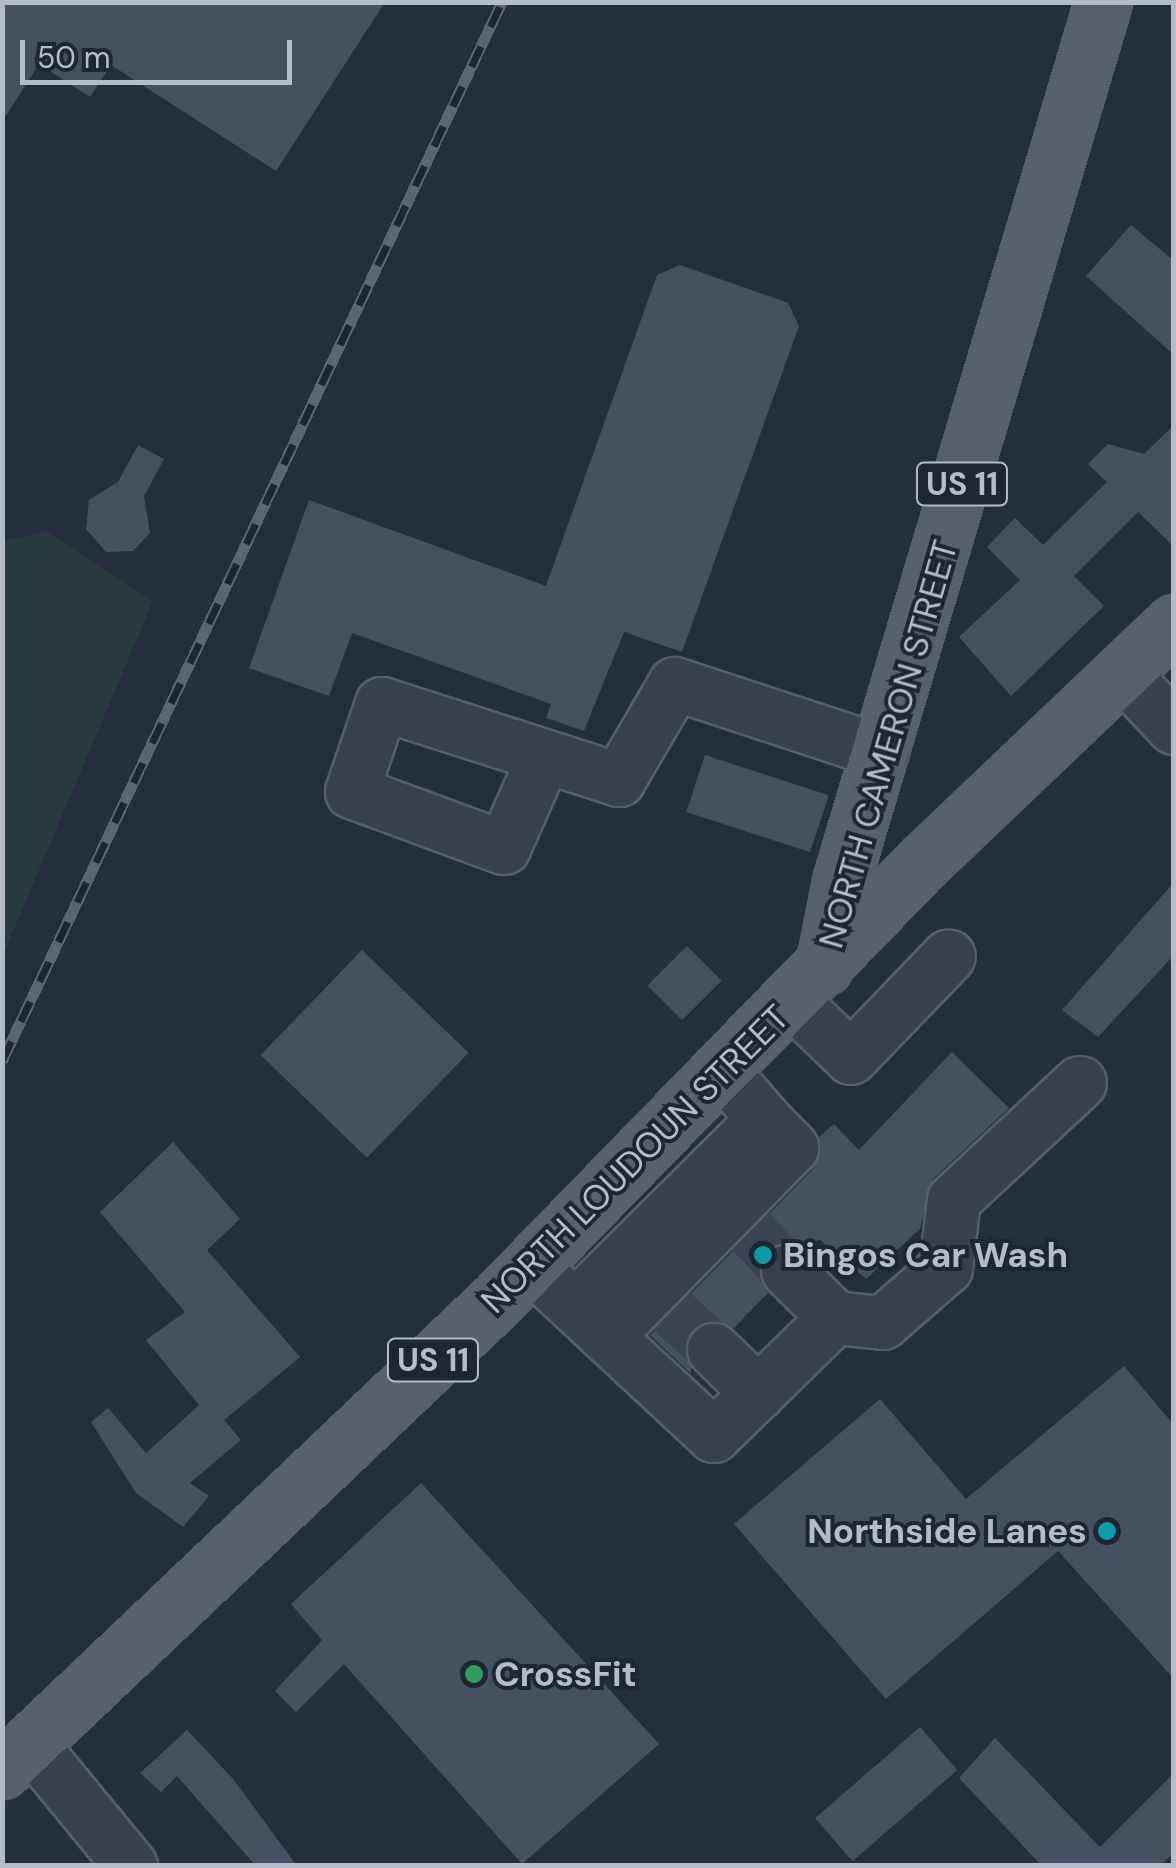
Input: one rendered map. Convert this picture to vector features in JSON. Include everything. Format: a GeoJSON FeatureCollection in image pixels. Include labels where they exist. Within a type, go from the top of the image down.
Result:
{"type":"FeatureCollection","features":[{"type":"Feature","properties":{"kind":"main road","name":"NORTH CAMERON STREET"},"geometry":{"type":"LineString","coordinates":[[866,882],[882,752],[1103,2]]}},
{"type":"Feature","properties":{"kind":"main road","name":"NORTH LOUDOUN STREET"},"geometry":{"type":"LineString","coordinates":[[16,1756],[530,1266],[808,983],[866,882],[1123,674],[1174,624]]}},
{"type":"Feature","properties":{"kind":"street"},"geometry":{"type":"LineString","coordinates":[[1123,674],[1174,728]]}},
{"type":"Feature","properties":{"kind":"street"},"geometry":{"type":"LineString","coordinates":[[542,762],[619,780],[674,684],[882,752]]}},
{"type":"Feature","properties":{"kind":"street"},"geometry":{"type":"LineString","coordinates":[[808,983],[851,1058],[949,956]]}},
{"type":"Feature","properties":{"kind":"street"},"geometry":{"type":"LineString","coordinates":[[592,1321],[660,1300],[739,1221],[792,1148],[721,1069]]}},
{"type":"Feature","properties":{"kind":"street"},"geometry":{"type":"LineString","coordinates":[[788,1272],[835,1318],[882,1323],[946,1268],[954,1200],[1080,1082]]}},
{"type":"Feature","properties":{"kind":"street"},"geometry":{"type":"LineString","coordinates":[[592,1321],[764,1120]]}},
{"type":"Feature","properties":{"kind":"street"},"geometry":{"type":"LineString","coordinates":[[530,1266],[714,1436],[835,1318]]}},
{"type":"Feature","properties":{"kind":"street"},"geometry":{"type":"LineString","coordinates":[[714,1350],[758,1393]]}},
{"type":"Feature","properties":{"kind":"street"},"geometry":{"type":"LineString","coordinates":[[16,1756],[131,1866]]}},
{"type":"Feature","properties":{"kind":"green space"},"geometry":{"type":"Polygon","coordinates":[[[47,532],[153,601],[3,955],[3,541],[47,532]]]}},
{"type":"Feature","properties":{"kind":"building"},"geometry":{"type":"Polygon","coordinates":[[[2,2],[385,2],[276,171],[111,65],[90,97],[39,64],[2,122],[2,2]]]}},
{"type":"Feature","properties":{"kind":"building"},"geometry":{"type":"Polygon","coordinates":[[[1131,225],[1174,261],[1174,355],[1086,276],[1131,225]]]}},
{"type":"Feature","properties":{"kind":"building"},"geometry":{"type":"Polygon","coordinates":[[[680,265],[788,303],[799,326],[682,652],[624,632],[584,731],[546,718],[551,704],[352,633],[329,696],[249,668],[309,500],[546,586],[657,275],[680,265]]]}},
{"type":"Feature","properties":{"kind":"building"},"geometry":{"type":"Polygon","coordinates":[[[1174,425],[1174,547],[1138,512],[1074,576],[1104,606],[1011,696],[959,637],[1020,580],[987,547],[1015,518],[1043,545],[1107,482],[1088,464],[1108,444],[1144,454],[1174,425]]]}},
{"type":"Feature","properties":{"kind":"building"},"geometry":{"type":"Polygon","coordinates":[[[138,445],[164,459],[144,496],[150,533],[133,551],[106,552],[86,529],[89,500],[118,482],[138,445]]]}},
{"type":"Feature","properties":{"kind":"building"},"geometry":{"type":"Polygon","coordinates":[[[705,755],[829,795],[810,852],[686,812],[705,755]]]}},
{"type":"Feature","properties":{"kind":"building"},"geometry":{"type":"Polygon","coordinates":[[[1174,882],[1174,955],[1098,1037],[1062,1010],[1174,882]]]}},
{"type":"Feature","properties":{"kind":"building"},"geometry":{"type":"Polygon","coordinates":[[[687,946],[722,981],[682,1020],[647,986],[687,946]]]}},
{"type":"Feature","properties":{"kind":"building"},"geometry":{"type":"Polygon","coordinates":[[[362,950],[468,1053],[367,1158],[261,1055],[362,950]]]}},
{"type":"Feature","properties":{"kind":"building","name":"Bingos Car Wash"},"geometry":{"type":"Polygon","coordinates":[[[952,1052],[1009,1108],[933,1179],[920,1229],[866,1279],[819,1239],[809,1250],[795,1242],[768,1249],[759,1278],[768,1293],[734,1328],[707,1321],[692,1330],[691,1374],[650,1335],[813,1169],[819,1137],[834,1124],[859,1150],[952,1052]]]}},
{"type":"Feature","properties":{"kind":"building"},"geometry":{"type":"Polygon","coordinates":[[[173,1142],[240,1219],[207,1250],[300,1357],[224,1420],[241,1440],[190,1483],[209,1496],[183,1527],[136,1493],[91,1422],[108,1408],[146,1453],[199,1405],[146,1340],[185,1312],[100,1212],[173,1142]]]}},
{"type":"Feature","properties":{"kind":"building"},"geometry":{"type":"Polygon","coordinates":[[[1124,1366],[1174,1425],[1174,1679],[1058,1551],[886,1699],[734,1524],[880,1399],[966,1499],[1124,1366]]]}},
{"type":"Feature","properties":{"kind":"building","name":"CrossFit"},"geometry":{"type":"Polygon","coordinates":[[[421,1483],[659,1744],[522,1864],[344,1664],[296,1712],[275,1691],[322,1640],[291,1604],[421,1483]]]}},
{"type":"Feature","properties":{"kind":"building"},"geometry":{"type":"Polygon","coordinates":[[[920,1727],[957,1770],[852,1861],[815,1818],[920,1727]]]}},
{"type":"Feature","properties":{"kind":"building"},"geometry":{"type":"Polygon","coordinates":[[[187,1730],[234,1780],[297,1866],[256,1866],[177,1776],[161,1792],[140,1773],[187,1730]]]}},
{"type":"Feature","properties":{"kind":"building"},"geometry":{"type":"Polygon","coordinates":[[[995,1738],[1100,1847],[1174,1773],[1174,1852],[1160,1866],[1042,1866],[959,1778],[995,1738]]]}},
{"type":"Feature","properties":{"kind":"tunnel"},"geometry":{"type":"LineString","coordinates":[[749,1230],[788,1271]]}},
{"type":"Feature","properties":{"kind":"tunnel"},"geometry":{"type":"LineString","coordinates":[[668,1308],[714,1350]]}},
{"type":"Feature","properties":{"kind":"railway"},"geometry":{"type":"LineString","coordinates":[[2,1061],[502,2]]}},
{"type":"Feature","properties":{"kind":"place","name":"Bingos Car Wash"},"geometry":{"type":"Point","coordinates":[763,1255]}},
{"type":"Feature","properties":{"kind":"place","name":"Northside Lanes"},"geometry":{"type":"Point","coordinates":[1107,1531]}},
{"type":"Feature","properties":{"kind":"place","name":"CrossFit"},"geometry":{"type":"Point","coordinates":[474,1674]}}]}
